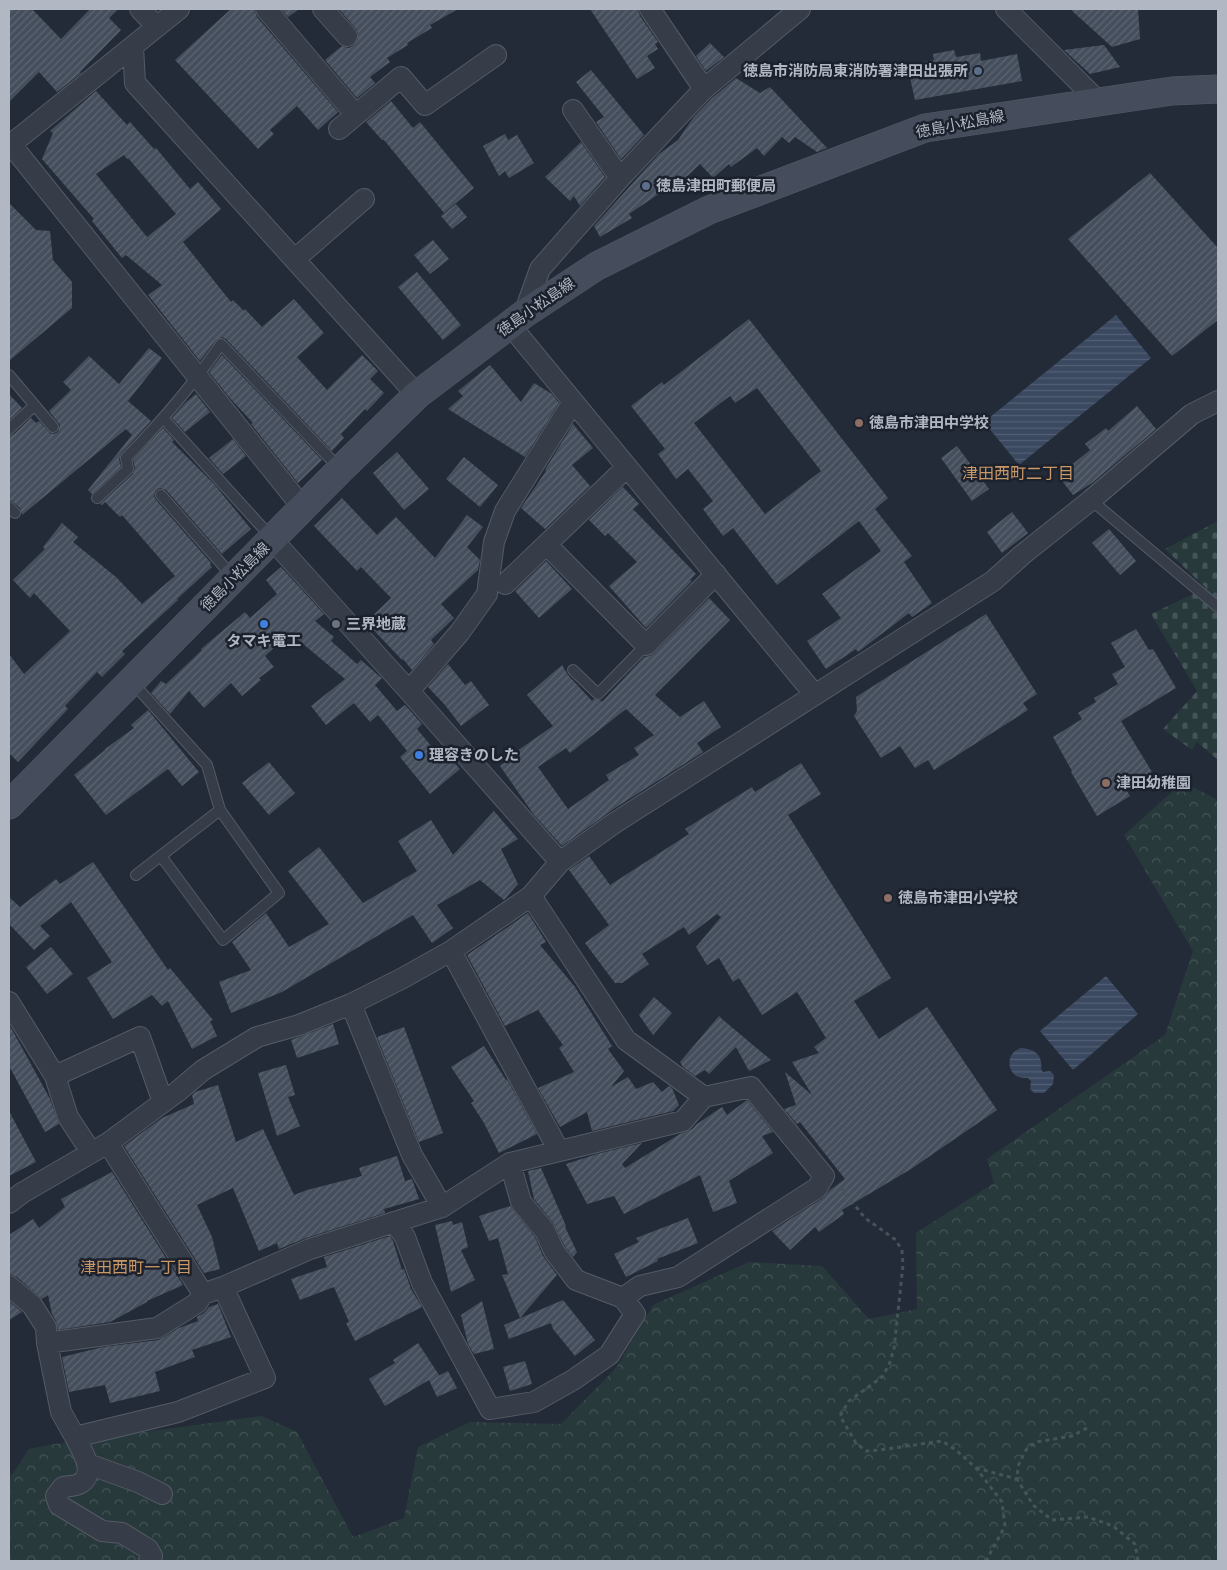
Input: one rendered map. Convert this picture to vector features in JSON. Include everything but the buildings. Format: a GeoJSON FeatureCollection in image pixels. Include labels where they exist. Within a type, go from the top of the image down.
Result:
{"type":"FeatureCollection","features":[{"type":"Feature","properties":{"kind":"main road","name":"徳島小松島線"},"geometry":{"type":"LineString","coordinates":[[9,805],[340,470],[417,395],[517,320],[597,266],[709,210],[925,128],[1172,91],[1218,89]]}},
{"type":"Feature","properties":{"kind":"street"},"geometry":{"type":"LineString","coordinates":[[140,9],[156,27]]}},
{"type":"Feature","properties":{"kind":"street"},"geometry":{"type":"LineString","coordinates":[[179,9],[9,144],[303,508]]}},
{"type":"Feature","properties":{"kind":"street"},"geometry":{"type":"LineString","coordinates":[[266,9],[355,114]]}},
{"type":"Feature","properties":{"kind":"street"},"geometry":{"type":"LineString","coordinates":[[323,9],[346,36]]}},
{"type":"Feature","properties":{"kind":"street"},"geometry":{"type":"LineString","coordinates":[[650,9],[704,89]]}},
{"type":"Feature","properties":{"kind":"street"},"geometry":{"type":"LineString","coordinates":[[800,9],[704,89],[620,178],[540,270],[517,320],[573,402],[815,695]]}},
{"type":"Feature","properties":{"kind":"street"},"geometry":{"type":"LineString","coordinates":[[1006,9],[1099,102]]}},
{"type":"Feature","properties":{"kind":"street"},"geometry":{"type":"LineString","coordinates":[[133,46],[135,83],[417,395]]}},
{"type":"Feature","properties":{"kind":"street"},"geometry":{"type":"LineString","coordinates":[[339,129],[401,77],[425,105],[496,55]]}},
{"type":"Feature","properties":{"kind":"street"},"geometry":{"type":"LineString","coordinates":[[573,110],[620,178]]}},
{"type":"Feature","properties":{"kind":"street"},"geometry":{"type":"LineString","coordinates":[[294,259],[364,199]]}},
{"type":"Feature","properties":{"kind":"street"},"geometry":{"type":"LineString","coordinates":[[9,1203],[22,1193],[99,1148],[163,1102],[203,1070],[257,1037],[299,1025],[351,1004],[402,979],[451,951],[531,896],[560,862],[613,824],[993,582],[1022,555],[1091,500],[1192,414],[1218,401]]}},
{"type":"Feature","properties":{"kind":"street"},"geometry":{"type":"LineString","coordinates":[[409,691],[460,632],[487,594],[494,542],[505,511],[573,402]]}},
{"type":"Feature","properties":{"kind":"street"},"geometry":{"type":"LineString","coordinates":[[505,584],[627,467]]}},
{"type":"Feature","properties":{"kind":"street"},"geometry":{"type":"LineString","coordinates":[[272,539],[560,862]]}},
{"type":"Feature","properties":{"kind":"street"},"geometry":{"type":"LineString","coordinates":[[546,545],[646,645],[716,574]]}},
{"type":"Feature","properties":{"kind":"street"},"geometry":{"type":"LineString","coordinates":[[531,896],[626,1040],[704,1097]]}},
{"type":"Feature","properties":{"kind":"street"},"geometry":{"type":"LineString","coordinates":[[451,951],[559,1151]]}},
{"type":"Feature","properties":{"kind":"street"},"geometry":{"type":"LineString","coordinates":[[9,1002],[55,1076],[68,1117],[99,1148],[204,1294]]}},
{"type":"Feature","properties":{"kind":"street"},"geometry":{"type":"LineString","coordinates":[[351,1004],[412,1155],[442,1207]]}},
{"type":"Feature","properties":{"kind":"street"},"geometry":{"type":"LineString","coordinates":[[55,1076],[140,1037],[163,1102]]}},
{"type":"Feature","properties":{"kind":"street"},"geometry":{"type":"LineString","coordinates":[[47,1344],[157,1328],[197,1304],[204,1294],[310,1249],[442,1207],[510,1163],[683,1121],[704,1097],[751,1087],[824,1176],[817,1188],[678,1277],[640,1286],[623,1298]]}},
{"type":"Feature","properties":{"kind":"street"},"geometry":{"type":"LineString","coordinates":[[394,1222],[405,1237],[422,1283],[490,1409],[534,1402],[573,1380],[608,1355],[635,1314],[623,1298],[576,1280],[554,1251],[545,1231],[521,1202],[510,1163]]}},
{"type":"Feature","properties":{"kind":"street"},"geometry":{"type":"LineString","coordinates":[[9,1286],[32,1305],[46,1327],[47,1344],[61,1412],[88,1464],[86,1477],[79,1484],[63,1487],[59,1491],[56,1496],[59,1505],[102,1531],[122,1533],[148,1549],[152,1556],[150,1561]]}},
{"type":"Feature","properties":{"kind":"street"},"geometry":{"type":"LineString","coordinates":[[75,1437],[178,1412],[265,1378],[223,1287]]}},
{"type":"Feature","properties":{"kind":"street"},"geometry":{"type":"LineString","coordinates":[[88,1464],[138,1482],[162,1494]]}},
{"type":"Feature","properties":{"kind":"lane"},"geometry":{"type":"LineString","coordinates":[[97,498],[128,468],[126,458],[164,419],[198,378],[222,344],[340,470]]}},
{"type":"Feature","properties":{"kind":"lane"},"geometry":{"type":"LineString","coordinates":[[9,375],[53,427]]}},
{"type":"Feature","properties":{"kind":"lane"},"geometry":{"type":"LineString","coordinates":[[9,429],[34,406]]}},
{"type":"Feature","properties":{"kind":"lane"},"geometry":{"type":"LineString","coordinates":[[164,419],[272,539]]}},
{"type":"Feature","properties":{"kind":"lane"},"geometry":{"type":"LineString","coordinates":[[161,496],[233,578]]}},
{"type":"Feature","properties":{"kind":"lane"},"geometry":{"type":"LineString","coordinates":[[1091,500],[1218,606]]}},
{"type":"Feature","properties":{"kind":"lane"},"geometry":{"type":"LineString","coordinates":[[573,670],[598,694],[646,645]]}},
{"type":"Feature","properties":{"kind":"lane"},"geometry":{"type":"LineString","coordinates":[[131,681],[207,765],[220,810],[279,893],[223,940],[161,856]]}},
{"type":"Feature","properties":{"kind":"lane"},"geometry":{"type":"LineString","coordinates":[[136,876],[220,810]]}},
{"type":"Feature","properties":{"kind":"path"},"geometry":{"type":"LineString","coordinates":[[824,1176],[842,1189],[866,1218],[896,1240],[902,1251],[903,1265],[894,1349],[889,1365],[882,1377],[849,1401],[840,1416],[856,1443],[866,1451],[942,1441],[956,1450],[976,1468],[1002,1502],[1005,1526],[986,1561]]}},
{"type":"Feature","properties":{"kind":"path"},"geometry":{"type":"LineString","coordinates":[[1088,1428],[1072,1436],[1036,1442],[1026,1450],[1018,1466],[1017,1480],[1033,1505],[1052,1520],[1088,1518],[1113,1526],[1135,1544],[1138,1561]]}},
{"type":"Feature","properties":{"kind":"path"},"geometry":{"type":"LineString","coordinates":[[976,1468],[1017,1480]]}},
{"type":"Feature","properties":{"kind":"green space"},"geometry":{"type":"Polygon","coordinates":[[[1218,521],[1218,760],[1197,742],[1192,750],[1163,729],[1197,691],[1151,614],[1206,588],[1165,549],[1218,521]]]}},
{"type":"Feature","properties":{"kind":"green space"},"geometry":{"type":"Polygon","coordinates":[[[1183,782],[1218,800],[1218,1561],[9,1561],[9,1478],[29,1449],[262,1416],[297,1432],[353,1537],[404,1518],[418,1447],[470,1422],[561,1424],[616,1368],[653,1305],[749,1262],[822,1266],[869,1319],[917,1309],[916,1233],[994,1183],[987,1159],[1165,1035],[1193,951],[1124,835],[1183,782]]]}},
{"type":"Feature","properties":{"kind":"water"},"geometry":{"type":"Polygon","coordinates":[[[1116,315],[1151,358],[1019,465],[984,422],[1116,315]]]}},
{"type":"Feature","properties":{"kind":"water"},"geometry":{"type":"Polygon","coordinates":[[[1106,976],[1138,1014],[1073,1070],[1040,1031],[1106,976]]]}},
{"type":"Feature","properties":{"kind":"water"},"geometry":{"type":"Polygon","coordinates":[[[1021,1048],[1034,1051],[1041,1060],[1043,1072],[1050,1071],[1054,1075],[1053,1084],[1044,1093],[1034,1093],[1030,1089],[1031,1081],[1028,1078],[1021,1078],[1011,1070],[1010,1058],[1021,1048]]]}},
{"type":"Feature","properties":{"kind":"place","name":"徳島市消防局東消防署津田出張所"},"geometry":{"type":"Point","coordinates":[978,71]}},
{"type":"Feature","properties":{"kind":"place","name":"徳島津田町郵便局"},"geometry":{"type":"Point","coordinates":[646,186]}},
{"type":"Feature","properties":{"kind":"place","name":"徳島市津田中学校"},"geometry":{"type":"Point","coordinates":[859,423]}},
{"type":"Feature","properties":{"kind":"place","name":"タマキ電工"},"geometry":{"type":"Point","coordinates":[264,624]}},
{"type":"Feature","properties":{"kind":"place","name":"三界地蔵"},"geometry":{"type":"Point","coordinates":[336,624]}},
{"type":"Feature","properties":{"kind":"place","name":"理容きのした"},"geometry":{"type":"Point","coordinates":[419,755]}},
{"type":"Feature","properties":{"kind":"place","name":"津田幼稚園"},"geometry":{"type":"Point","coordinates":[1106,783]}},
{"type":"Feature","properties":{"kind":"place","name":"徳島市津田小学校"},"geometry":{"type":"Point","coordinates":[888,898]}},
{"type":"Feature","properties":{"kind":"district","name":"津田西町二丁目"},"geometry":{"type":"Point","coordinates":[1018,473]}},
{"type":"Feature","properties":{"kind":"district","name":"津田西町一丁目"},"geometry":{"type":"Point","coordinates":[136,1267]}}]}
